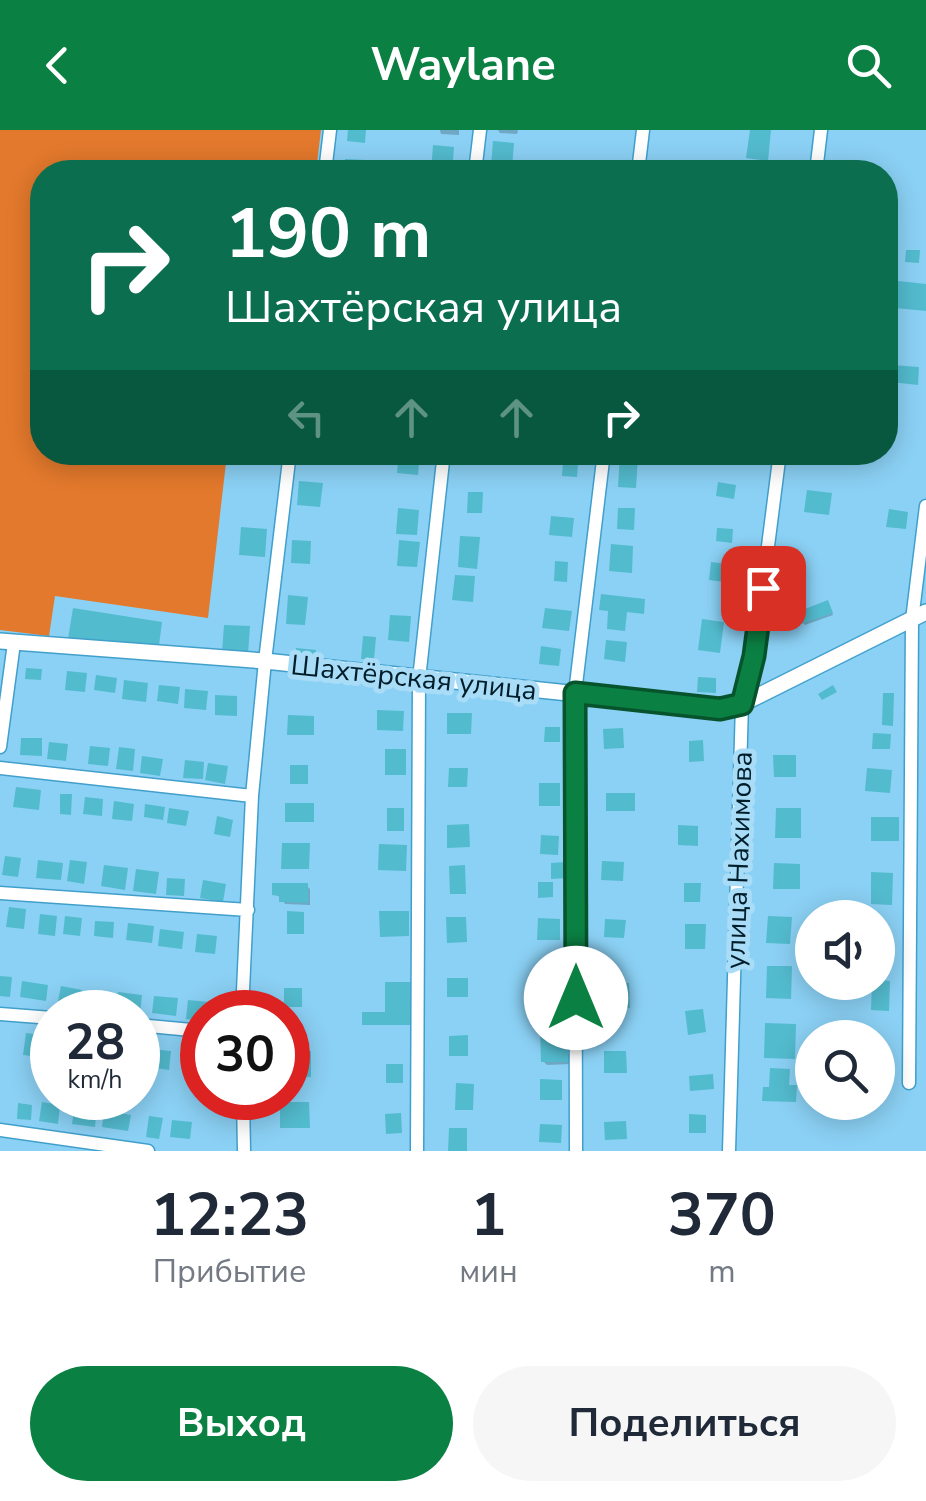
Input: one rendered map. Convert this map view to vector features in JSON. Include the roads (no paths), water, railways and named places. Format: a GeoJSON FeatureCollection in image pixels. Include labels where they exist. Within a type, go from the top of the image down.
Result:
{"type":"FeatureCollection","features":[{"type":"Feature","properties":{"kind":"street"},"geometry":{"type":"LineString","coordinates":[[326,160],[330,130]]}},
{"type":"Feature","properties":{"kind":"street"},"geometry":{"type":"LineString","coordinates":[[477,160],[480,130]]}},
{"type":"Feature","properties":{"kind":"street"},"geometry":{"type":"LineString","coordinates":[[639,160],[643,130]]}},
{"type":"Feature","properties":{"kind":"street"},"geometry":{"type":"LineString","coordinates":[[817,160],[821,130]]}},
{"type":"Feature","properties":{"kind":"street"},"geometry":{"type":"LineString","coordinates":[[243,990],[252,796],[288,465]]}},
{"type":"Feature","properties":{"kind":"street"},"geometry":{"type":"LineString","coordinates":[[417,1151],[419,678],[443,465]]}},
{"type":"Feature","properties":{"kind":"street"},"geometry":{"type":"LineString","coordinates":[[576,1151],[575,693],[602,465]]}},
{"type":"Feature","properties":{"kind":"street","name":"улица Нахимова"},"geometry":{"type":"LineString","coordinates":[[729,1151],[742,704],[754,656],[778,465]]}},
{"type":"Feature","properties":{"kind":"street"},"geometry":{"type":"LineString","coordinates":[[909,1084],[919,616],[926,506]]}},
{"type":"Feature","properties":{"kind":"street","name":"Шахтёрская улица"},"geometry":{"type":"LineString","coordinates":[[7,642],[264,662],[720,709],[742,704],[919,616]]}},
{"type":"Feature","properties":{"kind":"street"},"geometry":{"type":"LineString","coordinates":[[0,748],[7,642]]}},
{"type":"Feature","properties":{"kind":"street"},"geometry":{"type":"LineString","coordinates":[[0,768],[252,796]]}},
{"type":"Feature","properties":{"kind":"street"},"geometry":{"type":"LineString","coordinates":[[0,893],[248,910]]}},
{"type":"Feature","properties":{"kind":"street"},"geometry":{"type":"LineString","coordinates":[[0,1014],[30,1016]]}},
{"type":"Feature","properties":{"kind":"street"},"geometry":{"type":"LineString","coordinates":[[243,1120],[244,1151]]}},
{"type":"Feature","properties":{"kind":"street"},"geometry":{"type":"LineString","coordinates":[[0,1130],[148,1151]]}}]}
